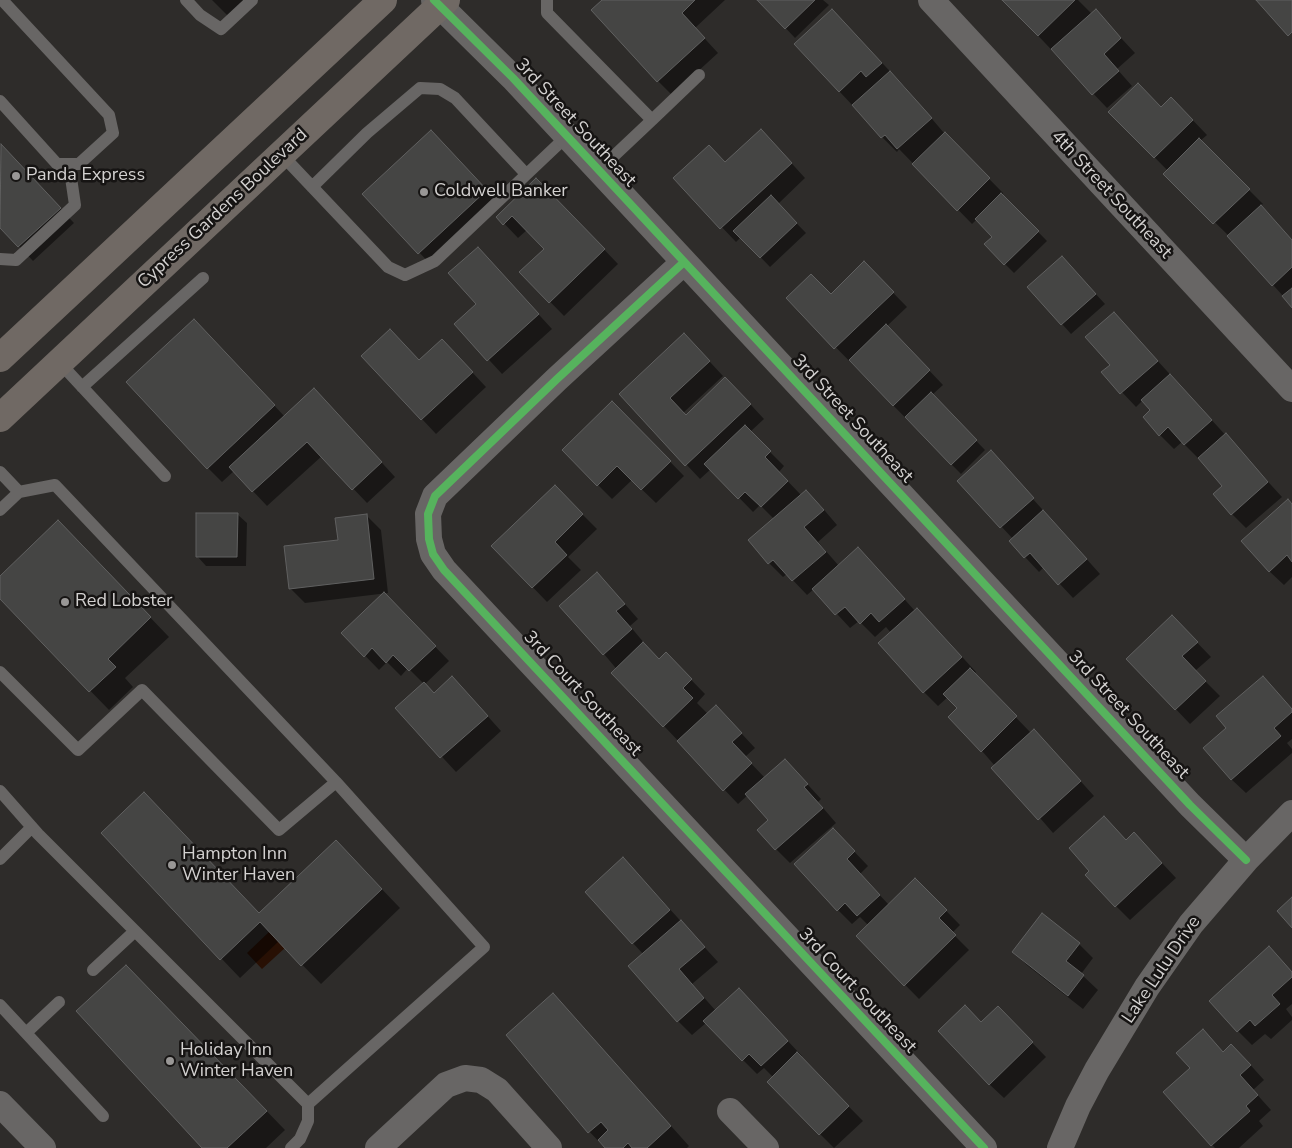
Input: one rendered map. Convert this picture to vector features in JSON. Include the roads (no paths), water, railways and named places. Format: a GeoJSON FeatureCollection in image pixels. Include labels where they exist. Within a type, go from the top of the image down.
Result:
{"type":"FeatureCollection","features":[{"type":"Feature","properties":{"kind":"main road"},"geometry":{"type":"LineString","coordinates":[[2,354],[383,0]]}},
{"type":"Feature","properties":{"kind":"main road","name":"Cypress Gardens Boulevard"},"geometry":{"type":"LineString","coordinates":[[0,418],[440,2]]}},
{"type":"Feature","properties":{"kind":"street","name":"4th Street Southeast"},"geometry":{"type":"LineString","coordinates":[[930,0],[1292,389]]}},
{"type":"Feature","properties":{"kind":"street","name":"3rd Street Southeast"},"geometry":{"type":"LineString","coordinates":[[440,2],[599,170],[1190,805],[1246,860]]}},
{"type":"Feature","properties":{"kind":"street","name":"3rd Court Southeast"},"geometry":{"type":"LineString","coordinates":[[684,262],[557,378],[435,496],[428,514],[429,539],[433,554],[444,570],[984,1148]]}},
{"type":"Feature","properties":{"kind":"street","name":"Lake Lulu Drive"},"geometry":{"type":"LineString","coordinates":[[1060,1148],[1087,1088],[1147,987],[1191,924],[1246,860],[1292,813]]}},
{"type":"Feature","properties":{"kind":"street"},"geometry":{"type":"LineString","coordinates":[[378,1148],[446,1085],[464,1078],[481,1080],[497,1090],[542,1146]]}},
{"type":"Feature","properties":{"kind":"street"},"geometry":{"type":"LineString","coordinates":[[0,1104],[42,1148]]}},
{"type":"Feature","properties":{"kind":"street"},"geometry":{"type":"LineString","coordinates":[[730,1111],[766,1148]]}},
{"type":"Feature","properties":{"kind":"lane"},"geometry":{"type":"LineString","coordinates":[[186,0],[200,15],[221,29],[252,0]]}},
{"type":"Feature","properties":{"kind":"lane"},"geometry":{"type":"LineString","coordinates":[[547,0],[548,13],[652,120]]}},
{"type":"Feature","properties":{"kind":"lane"},"geometry":{"type":"LineString","coordinates":[[0,101],[56,164],[79,164],[113,133],[109,115],[2,2]]}},
{"type":"Feature","properties":{"kind":"lane"},"geometry":{"type":"LineString","coordinates":[[599,170],[699,75]]}},
{"type":"Feature","properties":{"kind":"lane"},"geometry":{"type":"LineString","coordinates":[[312,187],[367,133],[420,88],[440,89],[455,98],[526,174]]}},
{"type":"Feature","properties":{"kind":"lane"},"geometry":{"type":"LineString","coordinates":[[281,154],[388,267],[405,275],[434,260],[567,136]]}},
{"type":"Feature","properties":{"kind":"lane"},"geometry":{"type":"LineString","coordinates":[[0,259],[16,260],[75,205],[69,164]]}},
{"type":"Feature","properties":{"kind":"lane"},"geometry":{"type":"LineString","coordinates":[[82,387],[203,278]]}},
{"type":"Feature","properties":{"kind":"lane"},"geometry":{"type":"LineString","coordinates":[[59,362],[165,476]]}},
{"type":"Feature","properties":{"kind":"lane"},"geometry":{"type":"LineString","coordinates":[[0,472],[18,492]]}},
{"type":"Feature","properties":{"kind":"lane"},"geometry":{"type":"LineString","coordinates":[[0,510],[18,492],[55,486],[336,782],[484,947],[308,1104]]}},
{"type":"Feature","properties":{"kind":"lane"},"geometry":{"type":"LineString","coordinates":[[0,672],[78,750],[142,690],[279,830],[336,782]]}},
{"type":"Feature","properties":{"kind":"lane"},"geometry":{"type":"LineString","coordinates":[[0,791],[32,827],[308,1104],[308,1121],[300,1139],[291,1148]]}},
{"type":"Feature","properties":{"kind":"lane"},"geometry":{"type":"LineString","coordinates":[[0,859],[32,827]]}},
{"type":"Feature","properties":{"kind":"lane"},"geometry":{"type":"LineString","coordinates":[[93,970],[135,931]]}},
{"type":"Feature","properties":{"kind":"lane"},"geometry":{"type":"LineString","coordinates":[[26,1033],[59,1002]]}},
{"type":"Feature","properties":{"kind":"lane"},"geometry":{"type":"LineString","coordinates":[[0,1005],[103,1116]]}},
{"type":"Feature","properties":{"kind":"place","name":"Panda Express"},"geometry":{"type":"Point","coordinates":[16,176]}},
{"type":"Feature","properties":{"kind":"place","name":"Coldwell Banker"},"geometry":{"type":"Point","coordinates":[424,192]}},
{"type":"Feature","properties":{"kind":"place","name":"Red Lobster"},"geometry":{"type":"Point","coordinates":[65,602]}},
{"type":"Feature","properties":{"kind":"place","name":"Hampton Inn Winter Haven"},"geometry":{"type":"Point","coordinates":[172,865]}},
{"type":"Feature","properties":{"kind":"place","name":"Holiday Inn Winter Haven"},"geometry":{"type":"Point","coordinates":[170,1061]}}]}
